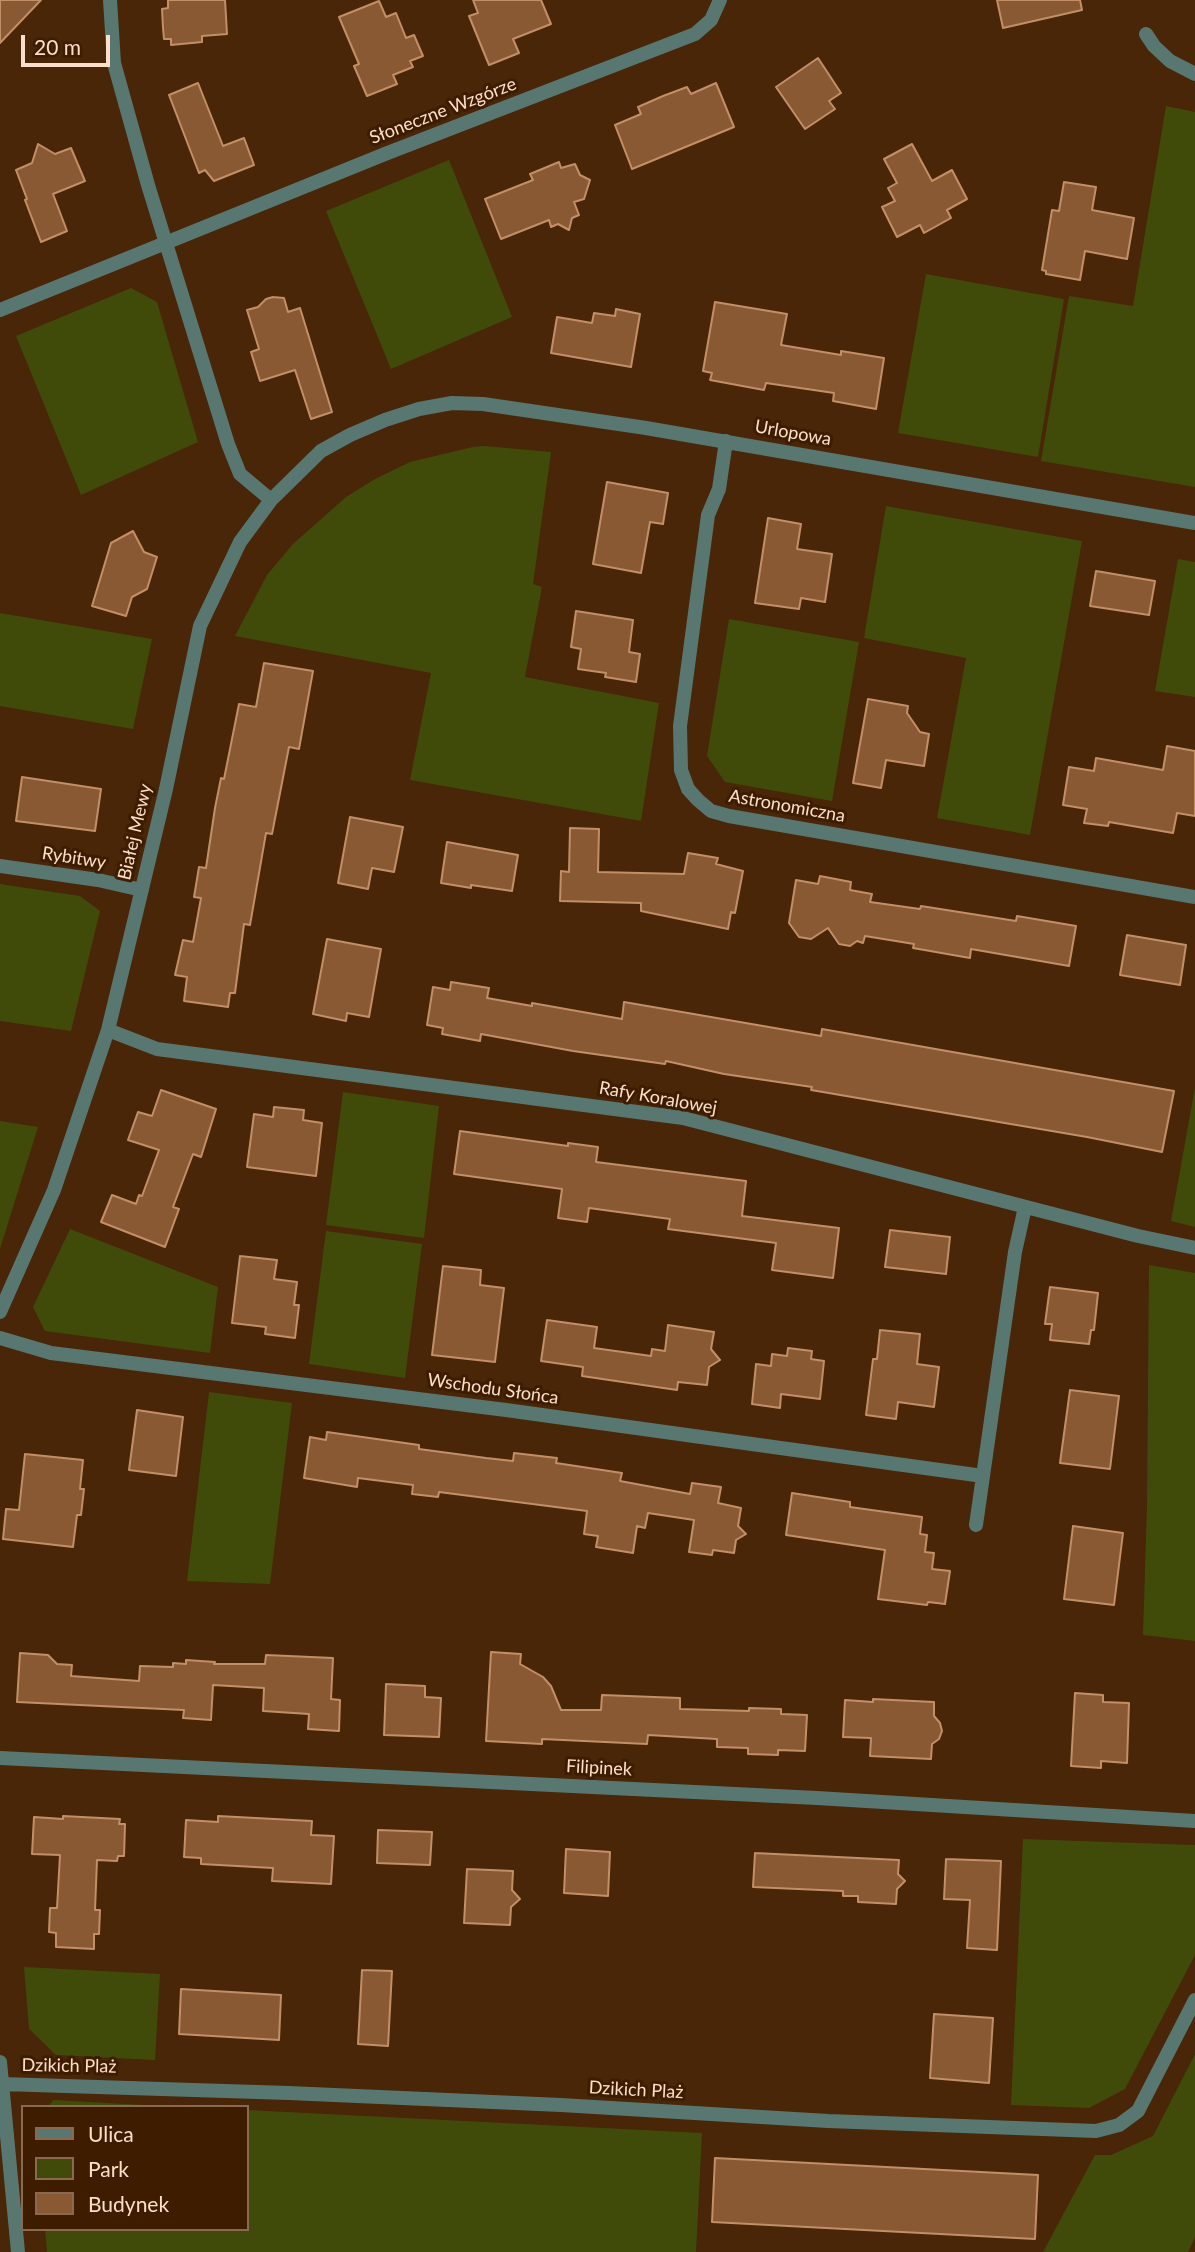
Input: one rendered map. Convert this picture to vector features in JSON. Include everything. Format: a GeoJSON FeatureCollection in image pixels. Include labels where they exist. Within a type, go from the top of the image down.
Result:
{"type":"FeatureCollection","features":[{"type":"Feature","properties":{"kind":"street"},"geometry":{"type":"LineString","coordinates":[[110,0],[114,63],[228,444],[240,474],[271,500]]}},
{"type":"Feature","properties":{"kind":"street","name":"Słoneczne Wzgórze"},"geometry":{"type":"LineString","coordinates":[[0,310],[166,241],[695,34],[711,20],[720,0]]}},
{"type":"Feature","properties":{"kind":"street"},"geometry":{"type":"LineString","coordinates":[[1146,34],[1170,61],[1195,74]]}},
{"type":"Feature","properties":{"kind":"street","name":"Urlopowa"},"geometry":{"type":"LineString","coordinates":[[385,420],[419,409],[452,403],[483,404],[726,441],[1195,523]]}},
{"type":"Feature","properties":{"kind":"street","name":"Białej Mewy"},"geometry":{"type":"LineString","coordinates":[[0,1312],[54,1190],[108,1030],[200,626],[240,542],[271,500],[321,451],[385,420]]}},
{"type":"Feature","properties":{"kind":"street","name":"Astronomiczna"},"geometry":{"type":"LineString","coordinates":[[726,441],[719,489],[708,515],[680,726],[681,770],[688,789],[698,800],[712,811],[729,816],[1195,897]]}},
{"type":"Feature","properties":{"kind":"street","name":"Rybitwy"},"geometry":{"type":"LineString","coordinates":[[0,866],[98,880],[142,890]]}},
{"type":"Feature","properties":{"kind":"street","name":"Rafy Koralowej"},"geometry":{"type":"LineString","coordinates":[[108,1030],[157,1049],[683,1118],[1138,1236],[1195,1248]]}},
{"type":"Feature","properties":{"kind":"street"},"geometry":{"type":"LineString","coordinates":[[976,1525],[1015,1252],[1025,1207]]}},
{"type":"Feature","properties":{"kind":"street","name":"Wschodu Słońca"},"geometry":{"type":"LineString","coordinates":[[0,1338],[51,1353],[506,1410],[983,1476]]}},
{"type":"Feature","properties":{"kind":"street","name":"Filipinek"},"geometry":{"type":"LineString","coordinates":[[0,1758],[817,1798],[1195,1821]]}},
{"type":"Feature","properties":{"kind":"street","name":"Dzikich Plaż"},"geometry":{"type":"LineString","coordinates":[[2,2084],[289,2093],[561,2105],[828,2121],[1096,2131],[1119,2125],[1138,2111],[1195,2000]]}},
{"type":"Feature","properties":{"kind":"street"},"geometry":{"type":"LineString","coordinates":[[0,2062],[18,2252]]}},
{"type":"Feature","properties":{"kind":"green space"},"geometry":{"type":"Polygon","coordinates":[[[1166,106],[1195,112],[1195,487],[1041,461],[1069,296],[1133,306],[1166,106]]]}},
{"type":"Feature","properties":{"kind":"green space"},"geometry":{"type":"Polygon","coordinates":[[[449,160],[512,317],[391,369],[326,211],[449,160]]]}},
{"type":"Feature","properties":{"kind":"green space"},"geometry":{"type":"Polygon","coordinates":[[[926,274],[1064,299],[1038,457],[898,433],[926,274]]]}},
{"type":"Feature","properties":{"kind":"green space"},"geometry":{"type":"Polygon","coordinates":[[[131,288],[157,302],[198,442],[81,495],[16,336],[131,288]]]}},
{"type":"Feature","properties":{"kind":"green space"},"geometry":{"type":"Polygon","coordinates":[[[484,446],[551,452],[533,584],[542,587],[525,677],[659,703],[641,821],[410,780],[431,673],[235,636],[267,575],[293,544],[346,497],[410,462],[484,446]]]}},
{"type":"Feature","properties":{"kind":"green space"},"geometry":{"type":"Polygon","coordinates":[[[886,506],[1082,541],[1030,835],[937,818],[966,658],[864,638],[886,506]]]}},
{"type":"Feature","properties":{"kind":"green space"},"geometry":{"type":"Polygon","coordinates":[[[1178,559],[1195,562],[1195,697],[1155,691],[1178,559]]]}},
{"type":"Feature","properties":{"kind":"green space"},"geometry":{"type":"Polygon","coordinates":[[[0,613],[152,639],[133,729],[0,706],[0,613]]]}},
{"type":"Feature","properties":{"kind":"green space"},"geometry":{"type":"Polygon","coordinates":[[[729,619],[859,642],[832,801],[725,782],[707,756],[729,619]]]}},
{"type":"Feature","properties":{"kind":"green space"},"geometry":{"type":"Polygon","coordinates":[[[0,884],[80,896],[100,911],[71,1031],[0,1021],[0,884]]]}},
{"type":"Feature","properties":{"kind":"green space"},"geometry":{"type":"Polygon","coordinates":[[[1195,1087],[1195,1227],[1171,1221],[1195,1087]]]}},
{"type":"Feature","properties":{"kind":"green space"},"geometry":{"type":"Polygon","coordinates":[[[343,1092],[439,1106],[424,1238],[326,1225],[343,1092]]]}},
{"type":"Feature","properties":{"kind":"green space"},"geometry":{"type":"Polygon","coordinates":[[[0,1121],[38,1127],[0,1249],[0,1121]]]}},
{"type":"Feature","properties":{"kind":"green space"},"geometry":{"type":"Polygon","coordinates":[[[70,1229],[218,1287],[210,1353],[45,1331],[33,1307],[70,1229]]]}},
{"type":"Feature","properties":{"kind":"green space"},"geometry":{"type":"Polygon","coordinates":[[[326,1231],[422,1244],[405,1378],[309,1364],[326,1231]]]}},
{"type":"Feature","properties":{"kind":"green space"},"geometry":{"type":"Polygon","coordinates":[[[1149,1265],[1195,1273],[1195,1641],[1143,1635],[1149,1265]]]}},
{"type":"Feature","properties":{"kind":"green space"},"geometry":{"type":"Polygon","coordinates":[[[209,1392],[292,1403],[270,1584],[187,1581],[209,1392]]]}},
{"type":"Feature","properties":{"kind":"green space"},"geometry":{"type":"Polygon","coordinates":[[[1023,1839],[1195,1845],[1195,1955],[1125,2089],[1089,2108],[1011,2105],[1023,1839]]]}},
{"type":"Feature","properties":{"kind":"green space"},"geometry":{"type":"Polygon","coordinates":[[[24,1967],[160,1974],[155,2060],[56,2055],[29,2029],[24,1967]]]}},
{"type":"Feature","properties":{"kind":"green space"},"geometry":{"type":"Polygon","coordinates":[[[1195,2054],[1195,2237],[1188,2252],[1043,2252],[1095,2155],[1111,2155],[1153,2136],[1195,2054]]]}},
{"type":"Feature","properties":{"kind":"green space"},"geometry":{"type":"Polygon","coordinates":[[[53,2100],[144,2105],[49,2105],[53,2100]]]}},
{"type":"Feature","properties":{"kind":"green space"},"geometry":{"type":"Polygon","coordinates":[[[248,2110],[702,2133],[696,2252],[47,2252],[45,2231],[248,2231],[248,2110]]]}},
{"type":"Feature","properties":{"kind":"building"},"geometry":{"type":"Polygon","coordinates":[[[0,0],[41,0],[0,43],[0,0]]]}},
{"type":"Feature","properties":{"kind":"building"},"geometry":{"type":"Polygon","coordinates":[[[168,0],[225,0],[227,34],[202,36],[202,42],[171,45],[171,39],[164,39],[163,28],[162,9],[168,8],[168,0]]]}},
{"type":"Feature","properties":{"kind":"building"},"geometry":{"type":"Polygon","coordinates":[[[473,0],[541,0],[551,24],[513,39],[519,53],[489,65],[469,16],[478,13],[473,0]]]}},
{"type":"Feature","properties":{"kind":"building"},"geometry":{"type":"Polygon","coordinates":[[[997,0],[1080,0],[1082,10],[1003,28],[997,0]]]}},
{"type":"Feature","properties":{"kind":"building"},"geometry":{"type":"Polygon","coordinates":[[[379,1],[386,17],[396,13],[406,38],[414,35],[423,56],[410,61],[413,67],[393,75],[397,84],[367,96],[354,66],[359,64],[339,17],[379,1]]]}},
{"type":"Feature","properties":{"kind":"building"},"geometry":{"type":"Polygon","coordinates":[[[818,58],[841,93],[829,101],[835,109],[805,129],[776,87],[818,58]]]}},
{"type":"Feature","properties":{"kind":"building"},"geometry":{"type":"Polygon","coordinates":[[[198,83],[223,146],[244,138],[254,165],[214,181],[205,170],[199,173],[169,95],[198,83]]]}},
{"type":"Feature","properties":{"kind":"building"},"geometry":{"type":"Polygon","coordinates":[[[716,83],[734,127],[632,169],[615,125],[641,114],[638,107],[663,96],[687,87],[691,94],[716,83]]]}},
{"type":"Feature","properties":{"kind":"building"},"geometry":{"type":"Polygon","coordinates":[[[38,144],[55,154],[71,148],[85,181],[53,194],[67,231],[41,242],[16,170],[32,163],[38,144]]]}},
{"type":"Feature","properties":{"kind":"building"},"geometry":{"type":"Polygon","coordinates":[[[912,144],[932,181],[952,170],[967,199],[947,210],[951,218],[924,233],[920,225],[897,237],[882,207],[895,201],[888,188],[897,183],[884,159],[912,144]]]}},
{"type":"Feature","properties":{"kind":"building"},"geometry":{"type":"Polygon","coordinates":[[[559,162],[561,168],[575,164],[580,175],[590,180],[584,199],[574,202],[579,215],[572,218],[569,230],[558,224],[551,227],[549,220],[501,239],[485,199],[533,180],[530,174],[559,162]]]}},
{"type":"Feature","properties":{"kind":"building"},"geometry":{"type":"Polygon","coordinates":[[[1064,182],[1096,187],[1092,210],[1134,218],[1127,259],[1085,251],[1080,280],[1046,274],[1046,271],[1042,270],[1052,210],[1059,211],[1064,182]]]}},
{"type":"Feature","properties":{"kind":"building"},"geometry":{"type":"Polygon","coordinates":[[[284,298],[288,312],[300,308],[332,412],[311,419],[295,370],[260,381],[251,352],[259,349],[247,310],[258,307],[266,299],[284,298]]]}},
{"type":"Feature","properties":{"kind":"building"},"geometry":{"type":"Polygon","coordinates":[[[715,302],[787,314],[781,345],[841,355],[841,351],[884,358],[876,409],[833,401],[834,393],[766,383],[764,390],[710,380],[712,373],[703,371],[715,302]]]}},
{"type":"Feature","properties":{"kind":"building"},"geometry":{"type":"Polygon","coordinates":[[[616,309],[640,314],[631,367],[551,353],[557,317],[592,323],[594,313],[615,316],[616,309]]]}},
{"type":"Feature","properties":{"kind":"building"},"geometry":{"type":"Polygon","coordinates":[[[607,482],[668,493],[663,524],[650,522],[641,573],[593,564],[607,482]]]}},
{"type":"Feature","properties":{"kind":"building"},"geometry":{"type":"Polygon","coordinates":[[[768,518],[801,524],[797,549],[832,554],[825,602],[801,598],[799,609],[755,603],[768,518]]]}},
{"type":"Feature","properties":{"kind":"building"},"geometry":{"type":"Polygon","coordinates":[[[133,531],[144,552],[157,557],[147,589],[132,597],[126,616],[92,606],[111,543],[133,531]]]}},
{"type":"Feature","properties":{"kind":"building"},"geometry":{"type":"Polygon","coordinates":[[[1096,571],[1155,581],[1149,615],[1090,606],[1096,571]]]}},
{"type":"Feature","properties":{"kind":"building"},"geometry":{"type":"Polygon","coordinates":[[[576,611],[633,620],[629,652],[640,654],[636,682],[605,677],[606,673],[578,669],[581,649],[571,647],[576,611]]]}},
{"type":"Feature","properties":{"kind":"building"},"geometry":{"type":"Polygon","coordinates":[[[264,663],[313,671],[299,749],[289,747],[272,834],[266,833],[250,925],[244,924],[235,993],[230,993],[228,1007],[184,1001],[187,977],[175,975],[183,940],[193,942],[201,898],[194,897],[199,867],[206,868],[221,778],[224,779],[239,704],[256,707],[264,663]]]}},
{"type":"Feature","properties":{"kind":"building"},"geometry":{"type":"Polygon","coordinates":[[[868,699],[908,706],[907,713],[920,732],[929,734],[924,766],[886,760],[881,788],[853,783],[868,699]]]}},
{"type":"Feature","properties":{"kind":"building"},"geometry":{"type":"Polygon","coordinates":[[[1167,746],[1195,751],[1195,816],[1177,813],[1173,833],[1109,822],[1108,826],[1084,823],[1087,809],[1063,805],[1069,767],[1094,771],[1096,758],[1163,770],[1167,746]]]}},
{"type":"Feature","properties":{"kind":"building"},"geometry":{"type":"Polygon","coordinates":[[[22,777],[101,789],[95,831],[16,821],[22,777]]]}},
{"type":"Feature","properties":{"kind":"building"},"geometry":{"type":"Polygon","coordinates":[[[350,817],[403,827],[394,872],[372,868],[368,889],[338,883],[350,817]]]}},
{"type":"Feature","properties":{"kind":"building"},"geometry":{"type":"Polygon","coordinates":[[[570,828],[599,829],[598,872],[684,874],[688,853],[718,858],[716,864],[743,871],[735,913],[731,912],[728,929],[641,911],[641,903],[560,901],[561,871],[569,872],[570,828]]]}},
{"type":"Feature","properties":{"kind":"building"},"geometry":{"type":"Polygon","coordinates":[[[447,842],[518,855],[512,891],[441,883],[447,842]]]}},
{"type":"Feature","properties":{"kind":"building"},"geometry":{"type":"Polygon","coordinates":[[[820,876],[851,882],[850,890],[872,894],[870,902],[920,909],[921,906],[1016,921],[1017,916],[1076,926],[1069,966],[971,949],[970,958],[913,948],[914,944],[865,936],[863,943],[857,941],[850,946],[839,944],[828,928],[811,939],[799,937],[789,923],[796,880],[818,884],[820,876]]]}},
{"type":"Feature","properties":{"kind":"building"},"geometry":{"type":"Polygon","coordinates":[[[1127,935],[1186,945],[1180,985],[1120,975],[1127,935]]]}},
{"type":"Feature","properties":{"kind":"building"},"geometry":{"type":"Polygon","coordinates":[[[327,939],[381,949],[369,1017],[347,1013],[346,1021],[313,1014],[327,939]]]}},
{"type":"Feature","properties":{"kind":"building"},"geometry":{"type":"Polygon","coordinates":[[[451,982],[489,988],[487,998],[532,1006],[532,1003],[622,1019],[624,1002],[821,1036],[822,1029],[1174,1091],[1162,1152],[811,1090],[812,1087],[724,1074],[666,1061],[665,1064],[573,1051],[481,1034],[480,1041],[442,1034],[443,1028],[427,1025],[433,987],[450,990],[451,982]]]}},
{"type":"Feature","properties":{"kind":"building"},"geometry":{"type":"Polygon","coordinates":[[[161,1090],[216,1109],[201,1157],[193,1154],[173,1207],[179,1209],[165,1247],[101,1222],[112,1195],[136,1204],[139,1195],[142,1196],[159,1150],[128,1140],[138,1112],[152,1116],[161,1090]]]}},
{"type":"Feature","properties":{"kind":"building"},"geometry":{"type":"Polygon","coordinates":[[[274,1107],[304,1110],[303,1120],[322,1123],[316,1176],[247,1167],[254,1114],[273,1117],[274,1107]]]}},
{"type":"Feature","properties":{"kind":"building"},"geometry":{"type":"Polygon","coordinates":[[[460,1131],[568,1146],[568,1143],[598,1147],[596,1162],[746,1181],[742,1216],[839,1228],[833,1278],[772,1270],[776,1243],[668,1229],[670,1219],[589,1208],[587,1222],[558,1218],[562,1189],[454,1174],[460,1131]]]}},
{"type":"Feature","properties":{"kind":"building"},"geometry":{"type":"Polygon","coordinates":[[[890,1230],[950,1237],[946,1274],[885,1267],[890,1230]]]}},
{"type":"Feature","properties":{"kind":"building"},"geometry":{"type":"Polygon","coordinates":[[[240,1256],[277,1260],[274,1279],[297,1282],[294,1305],[299,1305],[295,1338],[265,1334],[266,1327],[232,1323],[240,1256]]]}},
{"type":"Feature","properties":{"kind":"building"},"geometry":{"type":"Polygon","coordinates":[[[443,1266],[481,1270],[480,1285],[504,1288],[495,1362],[432,1355],[443,1266]]]}},
{"type":"Feature","properties":{"kind":"building"},"geometry":{"type":"Polygon","coordinates":[[[1050,1287],[1098,1293],[1094,1330],[1091,1330],[1089,1344],[1050,1340],[1052,1324],[1045,1324],[1050,1287]]]}},
{"type":"Feature","properties":{"kind":"building"},"geometry":{"type":"Polygon","coordinates":[[[547,1320],[597,1327],[594,1348],[651,1356],[652,1349],[665,1351],[668,1325],[714,1332],[711,1349],[720,1360],[709,1367],[707,1385],[678,1382],[677,1390],[582,1376],[583,1367],[541,1361],[547,1320]]]}},
{"type":"Feature","properties":{"kind":"building"},"geometry":{"type":"Polygon","coordinates":[[[880,1330],[920,1334],[917,1364],[939,1367],[934,1407],[898,1402],[896,1419],[866,1415],[873,1359],[877,1359],[880,1330]]]}},
{"type":"Feature","properties":{"kind":"building"},"geometry":{"type":"Polygon","coordinates":[[[788,1348],[812,1351],[811,1359],[824,1361],[820,1399],[781,1394],[780,1408],[752,1404],[756,1364],[771,1366],[772,1354],[787,1356],[788,1348]]]}},
{"type":"Feature","properties":{"kind":"building"},"geometry":{"type":"Polygon","coordinates":[[[1070,1390],[1119,1396],[1110,1469],[1060,1463],[1070,1390]]]}},
{"type":"Feature","properties":{"kind":"building"},"geometry":{"type":"Polygon","coordinates":[[[137,1410],[183,1417],[176,1476],[129,1470],[137,1410]]]}},
{"type":"Feature","properties":{"kind":"building"},"geometry":{"type":"Polygon","coordinates":[[[327,1432],[486,1458],[513,1461],[514,1453],[557,1458],[556,1463],[622,1473],[620,1481],[690,1494],[692,1483],[721,1487],[718,1503],[741,1508],[738,1526],[746,1534],[736,1540],[734,1553],[713,1550],[712,1555],[689,1552],[694,1520],[648,1513],[645,1528],[637,1526],[633,1553],[596,1547],[598,1536],[584,1534],[587,1511],[439,1492],[438,1497],[412,1494],[413,1485],[358,1478],[357,1487],[304,1478],[310,1437],[326,1440],[327,1432]]]}},
{"type":"Feature","properties":{"kind":"building"},"geometry":{"type":"Polygon","coordinates":[[[25,1454],[83,1460],[80,1489],[84,1489],[73,1547],[3,1539],[6,1509],[19,1510],[25,1454]]]}},
{"type":"Feature","properties":{"kind":"building"},"geometry":{"type":"Polygon","coordinates":[[[792,1493],[850,1502],[850,1507],[922,1517],[920,1534],[927,1535],[925,1552],[934,1553],[932,1569],[950,1571],[945,1604],[928,1602],[927,1605],[878,1599],[885,1550],[786,1535],[792,1493]]]}},
{"type":"Feature","properties":{"kind":"building"},"geometry":{"type":"Polygon","coordinates":[[[1073,1526],[1123,1533],[1114,1605],[1064,1599],[1073,1526]]]}},
{"type":"Feature","properties":{"kind":"building"},"geometry":{"type":"Polygon","coordinates":[[[491,1652],[521,1654],[520,1664],[543,1677],[551,1686],[561,1710],[601,1710],[602,1695],[680,1698],[680,1709],[781,1709],[781,1714],[807,1715],[805,1751],[778,1750],[778,1755],[748,1754],[748,1748],[717,1747],[717,1739],[648,1735],[647,1744],[542,1739],[542,1744],[486,1741],[491,1652]]]}},
{"type":"Feature","properties":{"kind":"building"},"geometry":{"type":"Polygon","coordinates":[[[20,1653],[48,1655],[57,1664],[72,1665],[71,1676],[139,1681],[140,1666],[173,1667],[173,1663],[186,1664],[186,1660],[215,1662],[214,1664],[265,1664],[266,1655],[333,1658],[331,1699],[340,1700],[339,1731],[308,1729],[309,1714],[263,1711],[264,1688],[213,1685],[211,1720],[183,1718],[184,1710],[17,1702],[20,1653]]]}},
{"type":"Feature","properties":{"kind":"building"},"geometry":{"type":"Polygon","coordinates":[[[386,1684],[425,1686],[425,1697],[441,1698],[439,1737],[384,1735],[386,1684]]]}},
{"type":"Feature","properties":{"kind":"building"},"geometry":{"type":"Polygon","coordinates":[[[1075,1693],[1103,1695],[1103,1702],[1129,1703],[1127,1763],[1101,1761],[1101,1768],[1071,1766],[1075,1693]]]}},
{"type":"Feature","properties":{"kind":"building"},"geometry":{"type":"Polygon","coordinates":[[[873,1699],[934,1702],[934,1716],[942,1731],[939,1739],[932,1744],[931,1759],[870,1756],[871,1738],[843,1737],[845,1700],[873,1702],[873,1699]]]}},
{"type":"Feature","properties":{"kind":"building"},"geometry":{"type":"Polygon","coordinates":[[[63,1816],[120,1819],[119,1824],[125,1824],[124,1856],[118,1856],[117,1861],[97,1860],[95,1910],[100,1910],[99,1934],[94,1934],[94,1949],[56,1947],[56,1933],[49,1932],[50,1908],[57,1908],[60,1855],[32,1854],[34,1817],[63,1819],[63,1816]]]}},
{"type":"Feature","properties":{"kind":"building"},"geometry":{"type":"Polygon","coordinates":[[[218,1816],[312,1821],[311,1835],[334,1836],[331,1884],[272,1881],[273,1868],[201,1864],[201,1858],[184,1857],[186,1820],[218,1822],[218,1816]]]}},
{"type":"Feature","properties":{"kind":"building"},"geometry":{"type":"Polygon","coordinates":[[[378,1830],[432,1832],[430,1865],[377,1863],[378,1830]]]}},
{"type":"Feature","properties":{"kind":"building"},"geometry":{"type":"Polygon","coordinates":[[[566,1849],[610,1852],[608,1896],[564,1893],[566,1849]]]}},
{"type":"Feature","properties":{"kind":"building"},"geometry":{"type":"Polygon","coordinates":[[[755,1853],[899,1860],[898,1874],[905,1881],[897,1889],[896,1904],[858,1902],[858,1896],[843,1896],[843,1891],[753,1887],[755,1853]]]}},
{"type":"Feature","properties":{"kind":"building"},"geometry":{"type":"Polygon","coordinates":[[[946,1859],[1001,1861],[997,1950],[967,1948],[970,1900],[944,1899],[946,1859]]]}},
{"type":"Feature","properties":{"kind":"building"},"geometry":{"type":"Polygon","coordinates":[[[467,1869],[513,1871],[512,1890],[520,1899],[511,1907],[510,1925],[464,1923],[467,1869]]]}},
{"type":"Feature","properties":{"kind":"building"},"geometry":{"type":"Polygon","coordinates":[[[362,1970],[392,1971],[388,2046],[358,2044],[362,1970]]]}},
{"type":"Feature","properties":{"kind":"building"},"geometry":{"type":"Polygon","coordinates":[[[181,1989],[281,1995],[279,2040],[179,2034],[181,1989]]]}},
{"type":"Feature","properties":{"kind":"building"},"geometry":{"type":"Polygon","coordinates":[[[934,2014],[993,2018],[989,2083],[930,2078],[934,2014]]]}},
{"type":"Feature","properties":{"kind":"building"},"geometry":{"type":"Polygon","coordinates":[[[715,2158],[1038,2175],[1035,2239],[712,2222],[715,2158]]]}}]}
